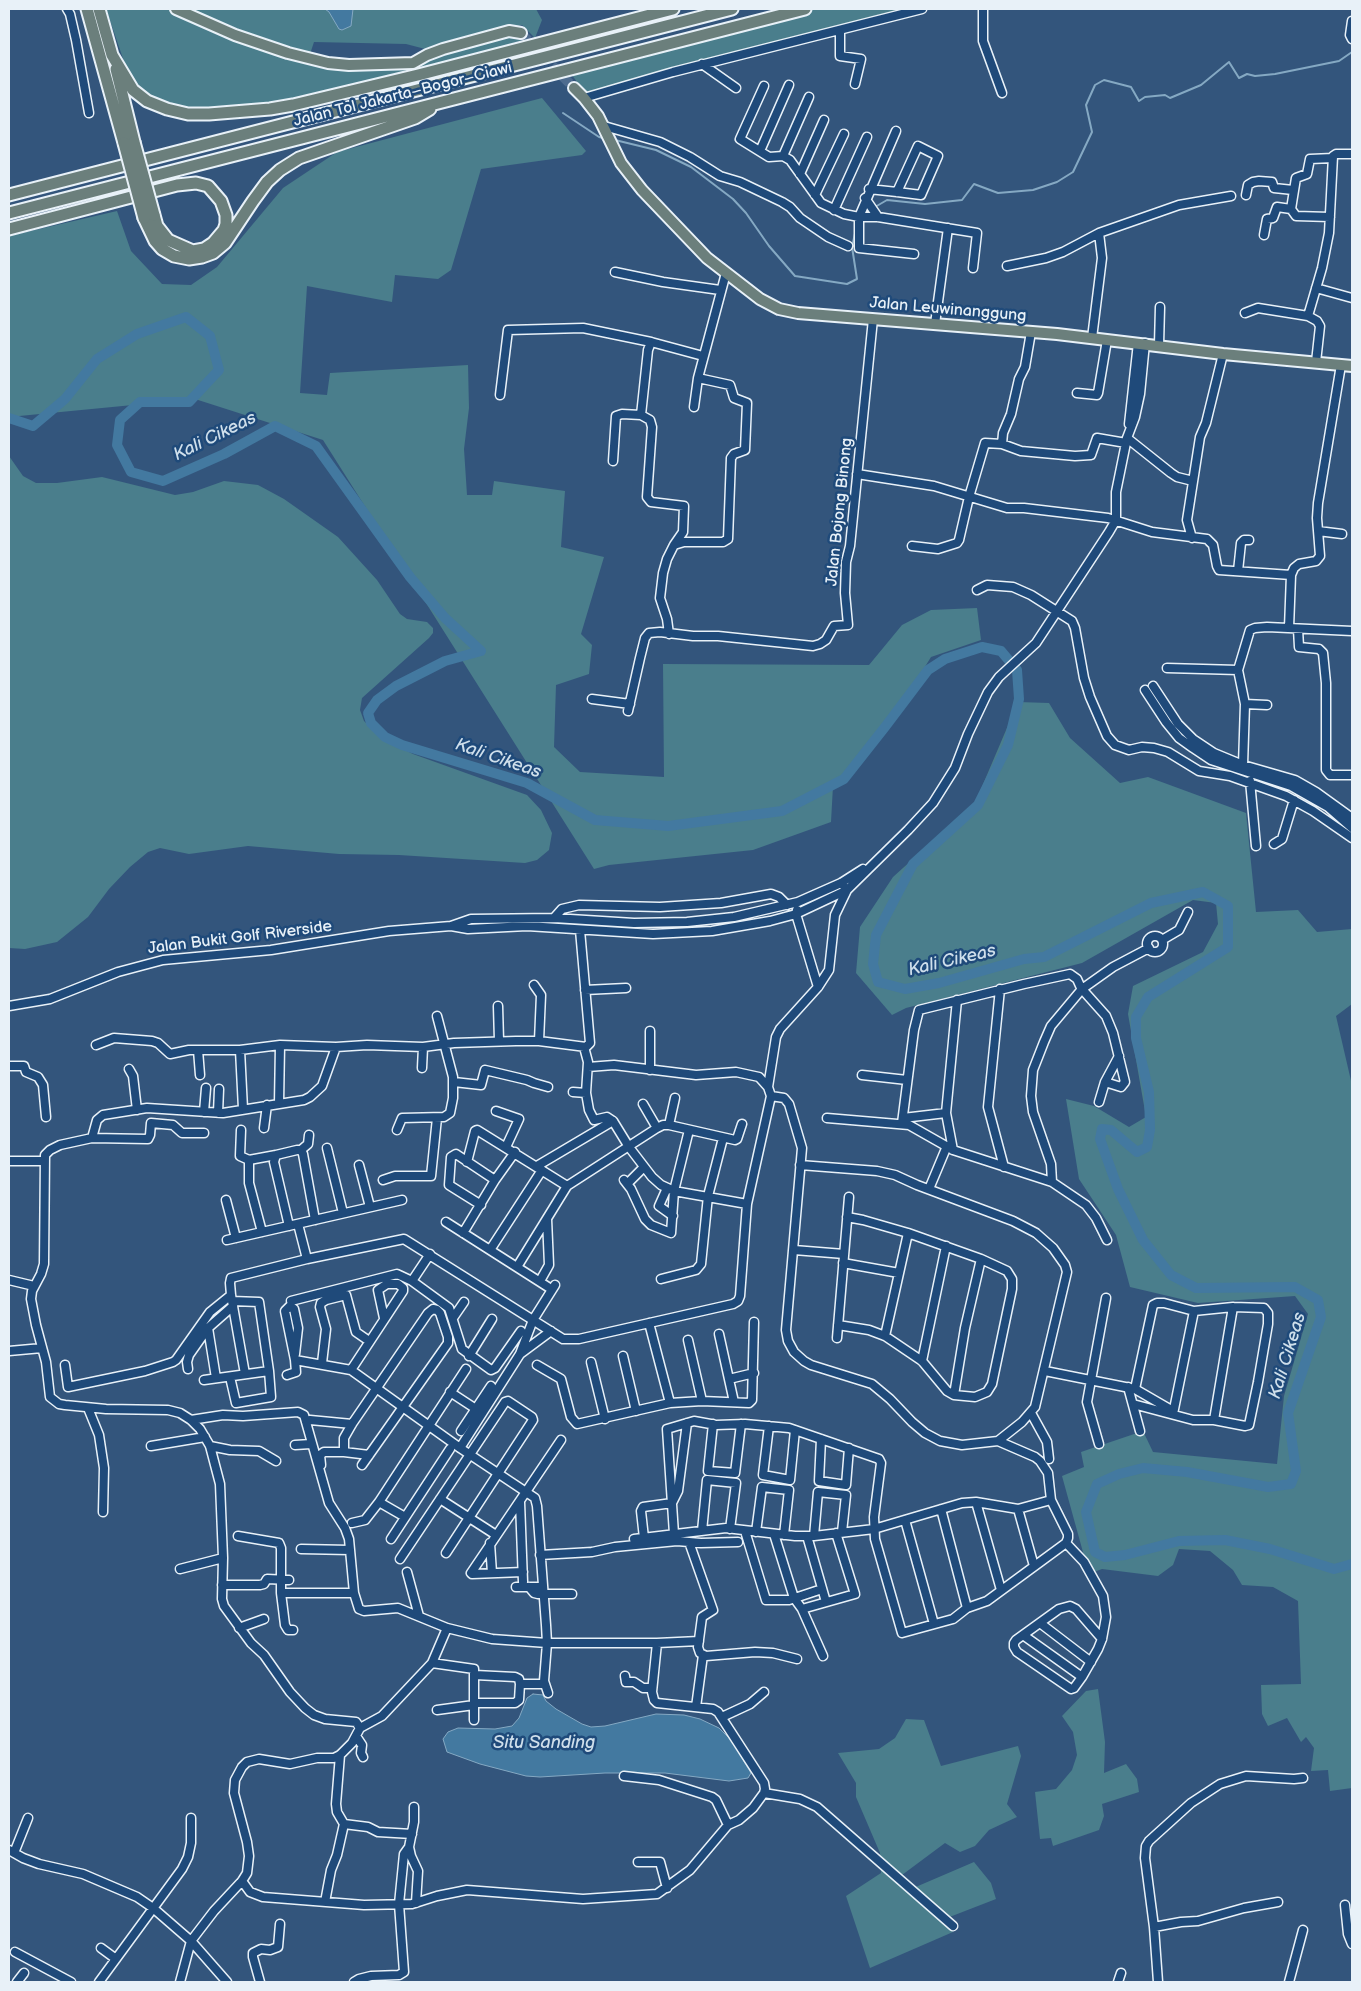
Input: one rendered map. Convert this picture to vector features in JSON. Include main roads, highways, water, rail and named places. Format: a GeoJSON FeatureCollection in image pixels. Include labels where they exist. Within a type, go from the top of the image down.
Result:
{"type":"FeatureCollection","features":[{"type":"Feature","properties":{"kind":"highway"},"geometry":{"type":"LineString","coordinates":[[88,9],[129,142],[154,241],[162,249],[174,256],[189,259],[202,257],[225,243],[267,182],[280,170],[298,158],[415,118],[442,102]]}},
{"type":"Feature","properties":{"kind":"highway"},"geometry":{"type":"LineString","coordinates":[[99,9],[112,55],[129,142]]}},
{"type":"Feature","properties":{"kind":"highway"},"geometry":{"type":"LineString","coordinates":[[112,55],[133,90],[147,101],[167,110],[188,114],[246,112],[326,98],[673,9]]}},
{"type":"Feature","properties":{"kind":"highway","name":"Jalan Tol Jakarta–Bogor–Ciawi"},"geometry":{"type":"LineString","coordinates":[[9,195],[732,9]]}},
{"type":"Feature","properties":{"kind":"highway","name":"Jalan Tol Jakarta–Bogor–Ciawi"},"geometry":{"type":"LineString","coordinates":[[9,213],[805,9]]}},
{"type":"Feature","properties":{"kind":"highway"},"geometry":{"type":"LineString","coordinates":[[9,229],[177,185],[196,183],[208,186],[221,201],[226,215],[226,224],[224,230],[213,244],[204,249],[194,251],[168,240],[149,216]]}},
{"type":"Feature","properties":{"kind":"main road"},"geometry":{"type":"LineString","coordinates":[[176,9],[235,35],[288,53],[328,63],[348,65],[413,63],[443,49],[509,31],[520,34]]}},
{"type":"Feature","properties":{"kind":"main road","name":"Jalan Leuwinanggung"},"geometry":{"type":"LineString","coordinates":[[574,88],[584,98],[633,180],[692,244],[726,274],[760,299],[788,312],[1030,332],[1159,345],[1223,354],[1352,366]]}},
{"type":"Feature","properties":{"kind":"water"},"geometry":{"type":"Polygon","coordinates":[[[325,9],[353,9],[351,26],[342,30],[339,29],[329,12],[325,9]]]}},
{"type":"Feature","properties":{"kind":"water","name":"Situ Sanding"},"geometry":{"type":"Polygon","coordinates":[[[533,1694],[543,1695],[546,1701],[556,1709],[591,1727],[605,1726],[656,1714],[684,1715],[700,1719],[719,1728],[731,1740],[751,1773],[748,1778],[729,1781],[665,1773],[605,1773],[540,1777],[526,1776],[480,1764],[447,1752],[443,1739],[448,1732],[458,1728],[495,1729],[512,1726],[519,1718],[527,1698],[533,1694]]]}},
{"type":"Feature","properties":{"kind":"waterway"},"geometry":{"type":"LineString","coordinates":[[875,207],[887,200],[925,204],[962,200],[974,184],[998,193],[1033,190],[1057,182],[1073,172],[1092,132],[1086,105],[1095,85],[1104,80],[1131,87],[1139,101],[1145,97],[1165,95],[1170,98],[1201,85],[1229,62],[1239,78],[1247,74],[1255,76],[1275,74],[1339,61],[1352,52]]}},
{"type":"Feature","properties":{"kind":"waterway"},"geometry":{"type":"LineString","coordinates":[[563,113],[603,138]]}},
{"type":"Feature","properties":{"kind":"waterway"},"geometry":{"type":"LineString","coordinates":[[615,140],[656,150],[691,167],[733,199],[795,276],[847,284],[857,279],[852,247],[856,229]]}},
{"type":"Feature","properties":{"kind":"waterway","name":"Kali Cikeas"},"geometry":{"type":"LineString","coordinates":[[9,418],[33,426],[65,399],[97,359],[137,334],[186,317],[210,336],[219,370],[189,402],[140,402],[120,420],[117,445],[131,472],[163,481],[224,454],[275,426],[316,446],[410,577],[445,618],[481,651],[445,661],[396,686],[377,700],[368,713],[371,723],[385,737],[402,745],[527,783],[595,820],[668,826],[782,811],[844,779],[928,670],[945,659],[982,647],[1001,651],[1017,670],[1019,699],[1008,745],[978,805],[913,864],[876,935],[873,964],[878,982],[905,989],[939,983],[1024,959],[1044,957],[1151,903],[1203,892],[1228,906],[1228,947],[1148,997],[1136,1017],[1136,1038],[1149,1092],[1150,1130],[1147,1147],[1137,1152],[1111,1130],[1102,1129],[1100,1139],[1118,1189],[1143,1240],[1171,1275],[1196,1288],[1295,1287],[1318,1300],[1321,1317],[1288,1413],[1296,1471],[1291,1484],[1268,1487],[1187,1472],[1143,1468],[1119,1474],[1097,1484],[1086,1512],[1095,1552],[1105,1557],[1125,1555],[1179,1541],[1225,1540],[1270,1549],[1334,1569],[1352,1564]]}},
{"type":"Feature","properties":{"kind":"tunnel"},"geometry":{"type":"LineString","coordinates":[[521,33],[574,88]]}}]}
